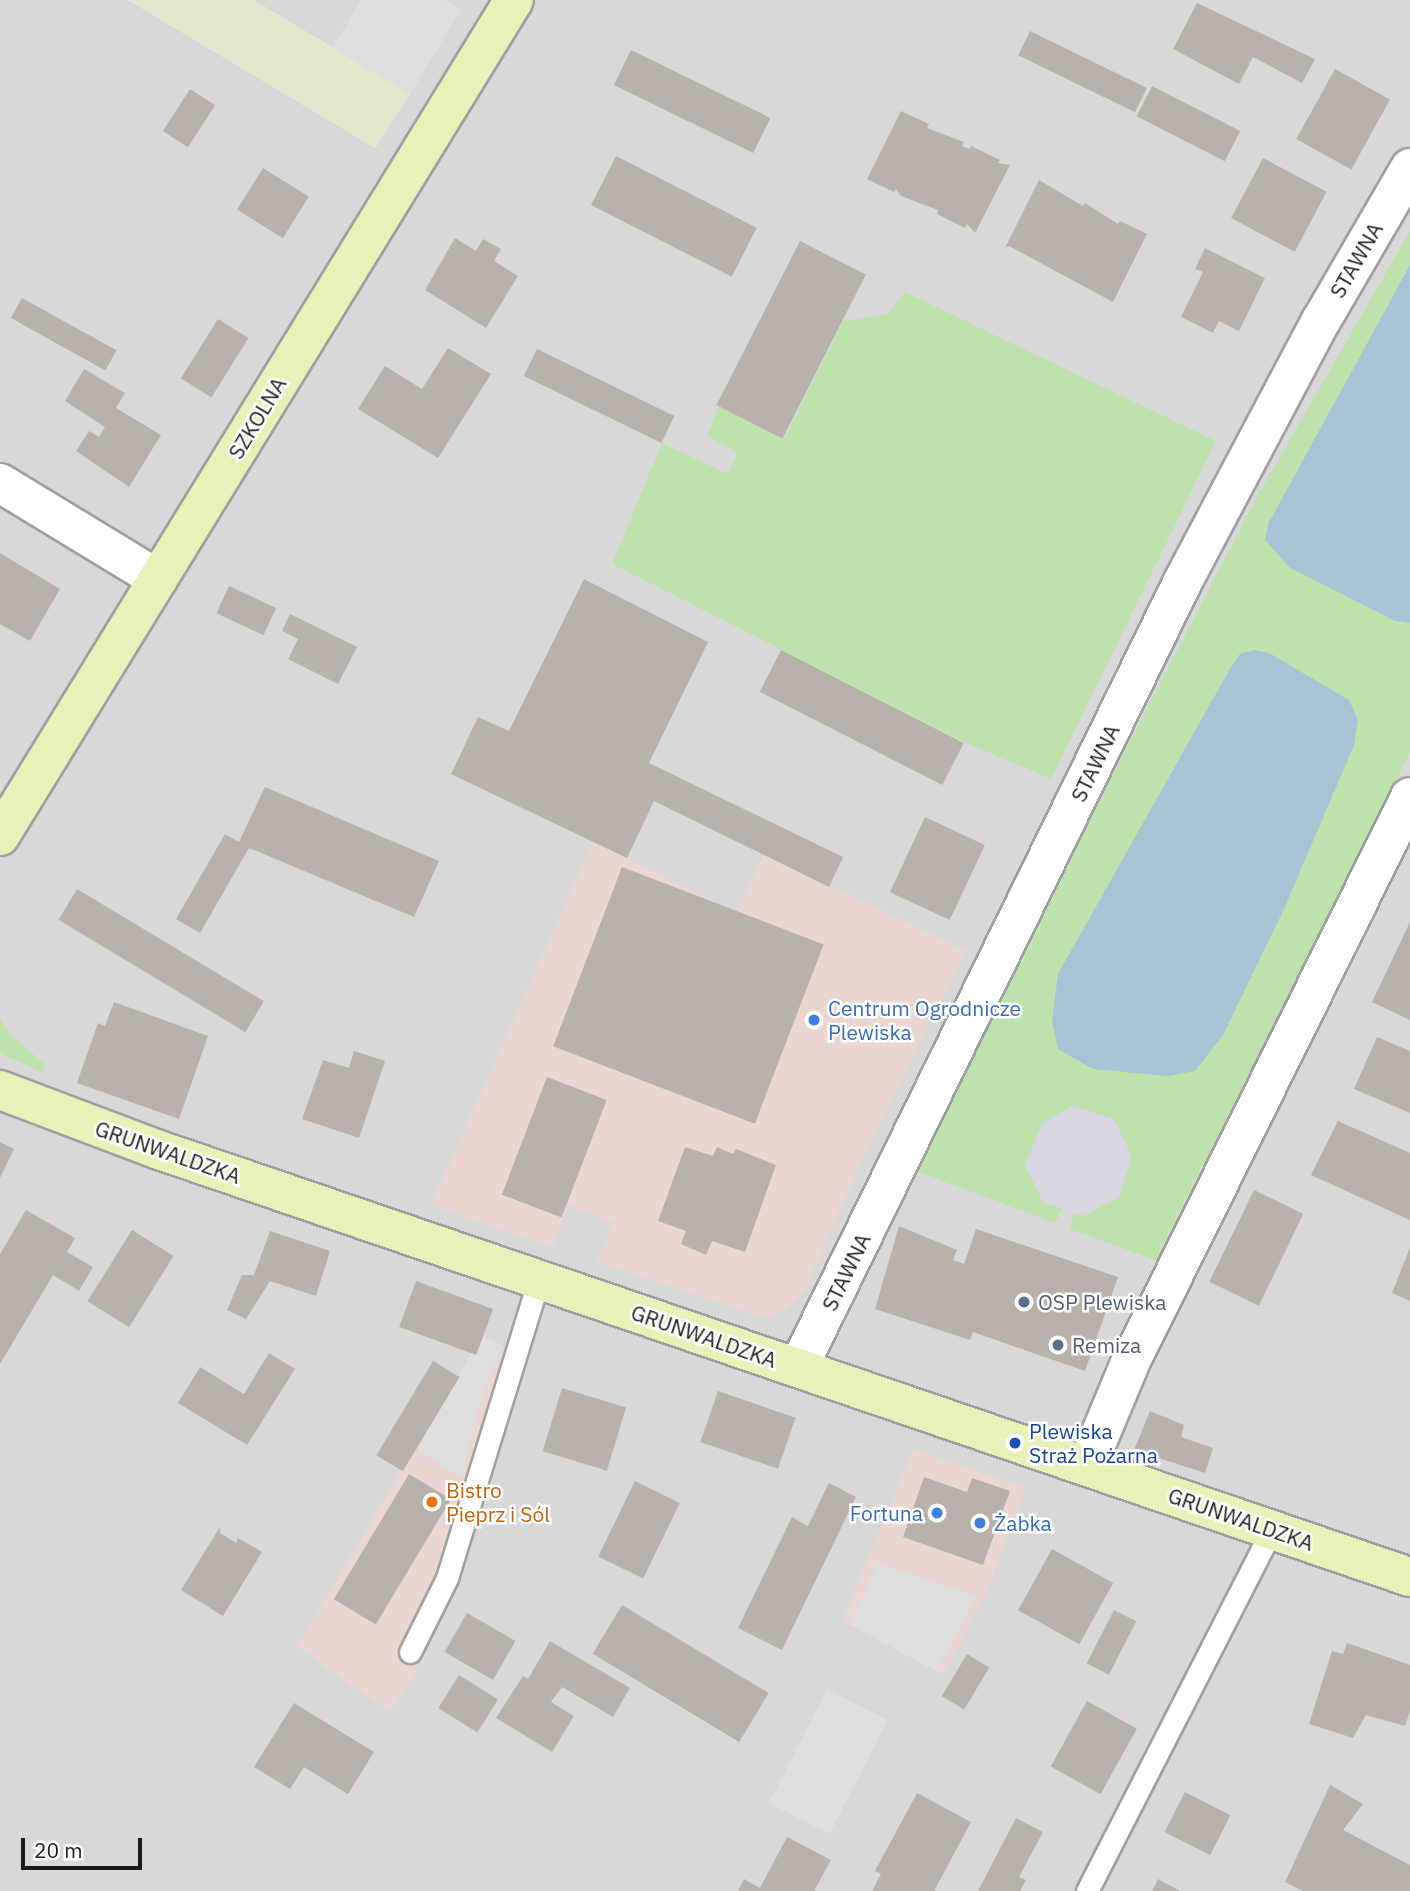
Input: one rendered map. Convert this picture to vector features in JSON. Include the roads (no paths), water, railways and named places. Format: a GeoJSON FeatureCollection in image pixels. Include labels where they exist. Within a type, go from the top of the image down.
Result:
{"type":"FeatureCollection","features":[{"type":"Feature","properties":{"kind":"street","name":"SZKOLNA"},"geometry":{"type":"LineString","coordinates":[[0,836],[514,0]]}},
{"type":"Feature","properties":{"kind":"street","name":"STAWNA"},"geometry":{"type":"LineString","coordinates":[[798,1368],[1182,583],[1321,321],[1410,168]]}},
{"type":"Feature","properties":{"kind":"street"},"geometry":{"type":"LineString","coordinates":[[0,483],[158,579]]}},
{"type":"Feature","properties":{"kind":"street"},"geometry":{"type":"LineString","coordinates":[[1087,1466],[1131,1361],[1410,797]]}},
{"type":"Feature","properties":{"kind":"street","name":"GRUNWALDZKA"},"geometry":{"type":"LineString","coordinates":[[0,1090],[159,1150],[1410,1577]]}},
{"type":"Feature","properties":{"kind":"lane"},"geometry":{"type":"LineString","coordinates":[[410,1652],[447,1578],[538,1279]]}},
{"type":"Feature","properties":{"kind":"lane"},"geometry":{"type":"LineString","coordinates":[[1087,1891],[1272,1530]]}},
{"type":"Feature","properties":{"kind":"water"},"geometry":{"type":"Polygon","coordinates":[[[1410,265],[1410,623],[1395,621],[1290,568],[1265,540],[1268,524],[1410,265]]]}},
{"type":"Feature","properties":{"kind":"water"},"geometry":{"type":"Polygon","coordinates":[[[1254,650],[1269,653],[1349,700],[1358,720],[1354,745],[1284,909],[1223,1035],[1195,1071],[1167,1076],[1093,1069],[1058,1049],[1052,1020],[1058,974],[1231,667],[1240,654],[1254,650]]]}},
{"type":"Feature","properties":{"kind":"place","name":"Centrum Ogrodnicze Plewiska"},"geometry":{"type":"Point","coordinates":[814,1020]}},
{"type":"Feature","properties":{"kind":"place","name":"OSP Plewiska"},"geometry":{"type":"Point","coordinates":[1024,1302]}},
{"type":"Feature","properties":{"kind":"place","name":"Remiza"},"geometry":{"type":"Point","coordinates":[1058,1345]}},
{"type":"Feature","properties":{"kind":"place","name":"Plewiska Straż Pożarna"},"geometry":{"type":"Point","coordinates":[1015,1443]}},
{"type":"Feature","properties":{"kind":"place","name":"Bistro Pieprz i Sól"},"geometry":{"type":"Point","coordinates":[432,1502]}},
{"type":"Feature","properties":{"kind":"place","name":"Fortuna"},"geometry":{"type":"Point","coordinates":[937,1513]}},
{"type":"Feature","properties":{"kind":"place","name":"Żabka"},"geometry":{"type":"Point","coordinates":[980,1523]}}]}
